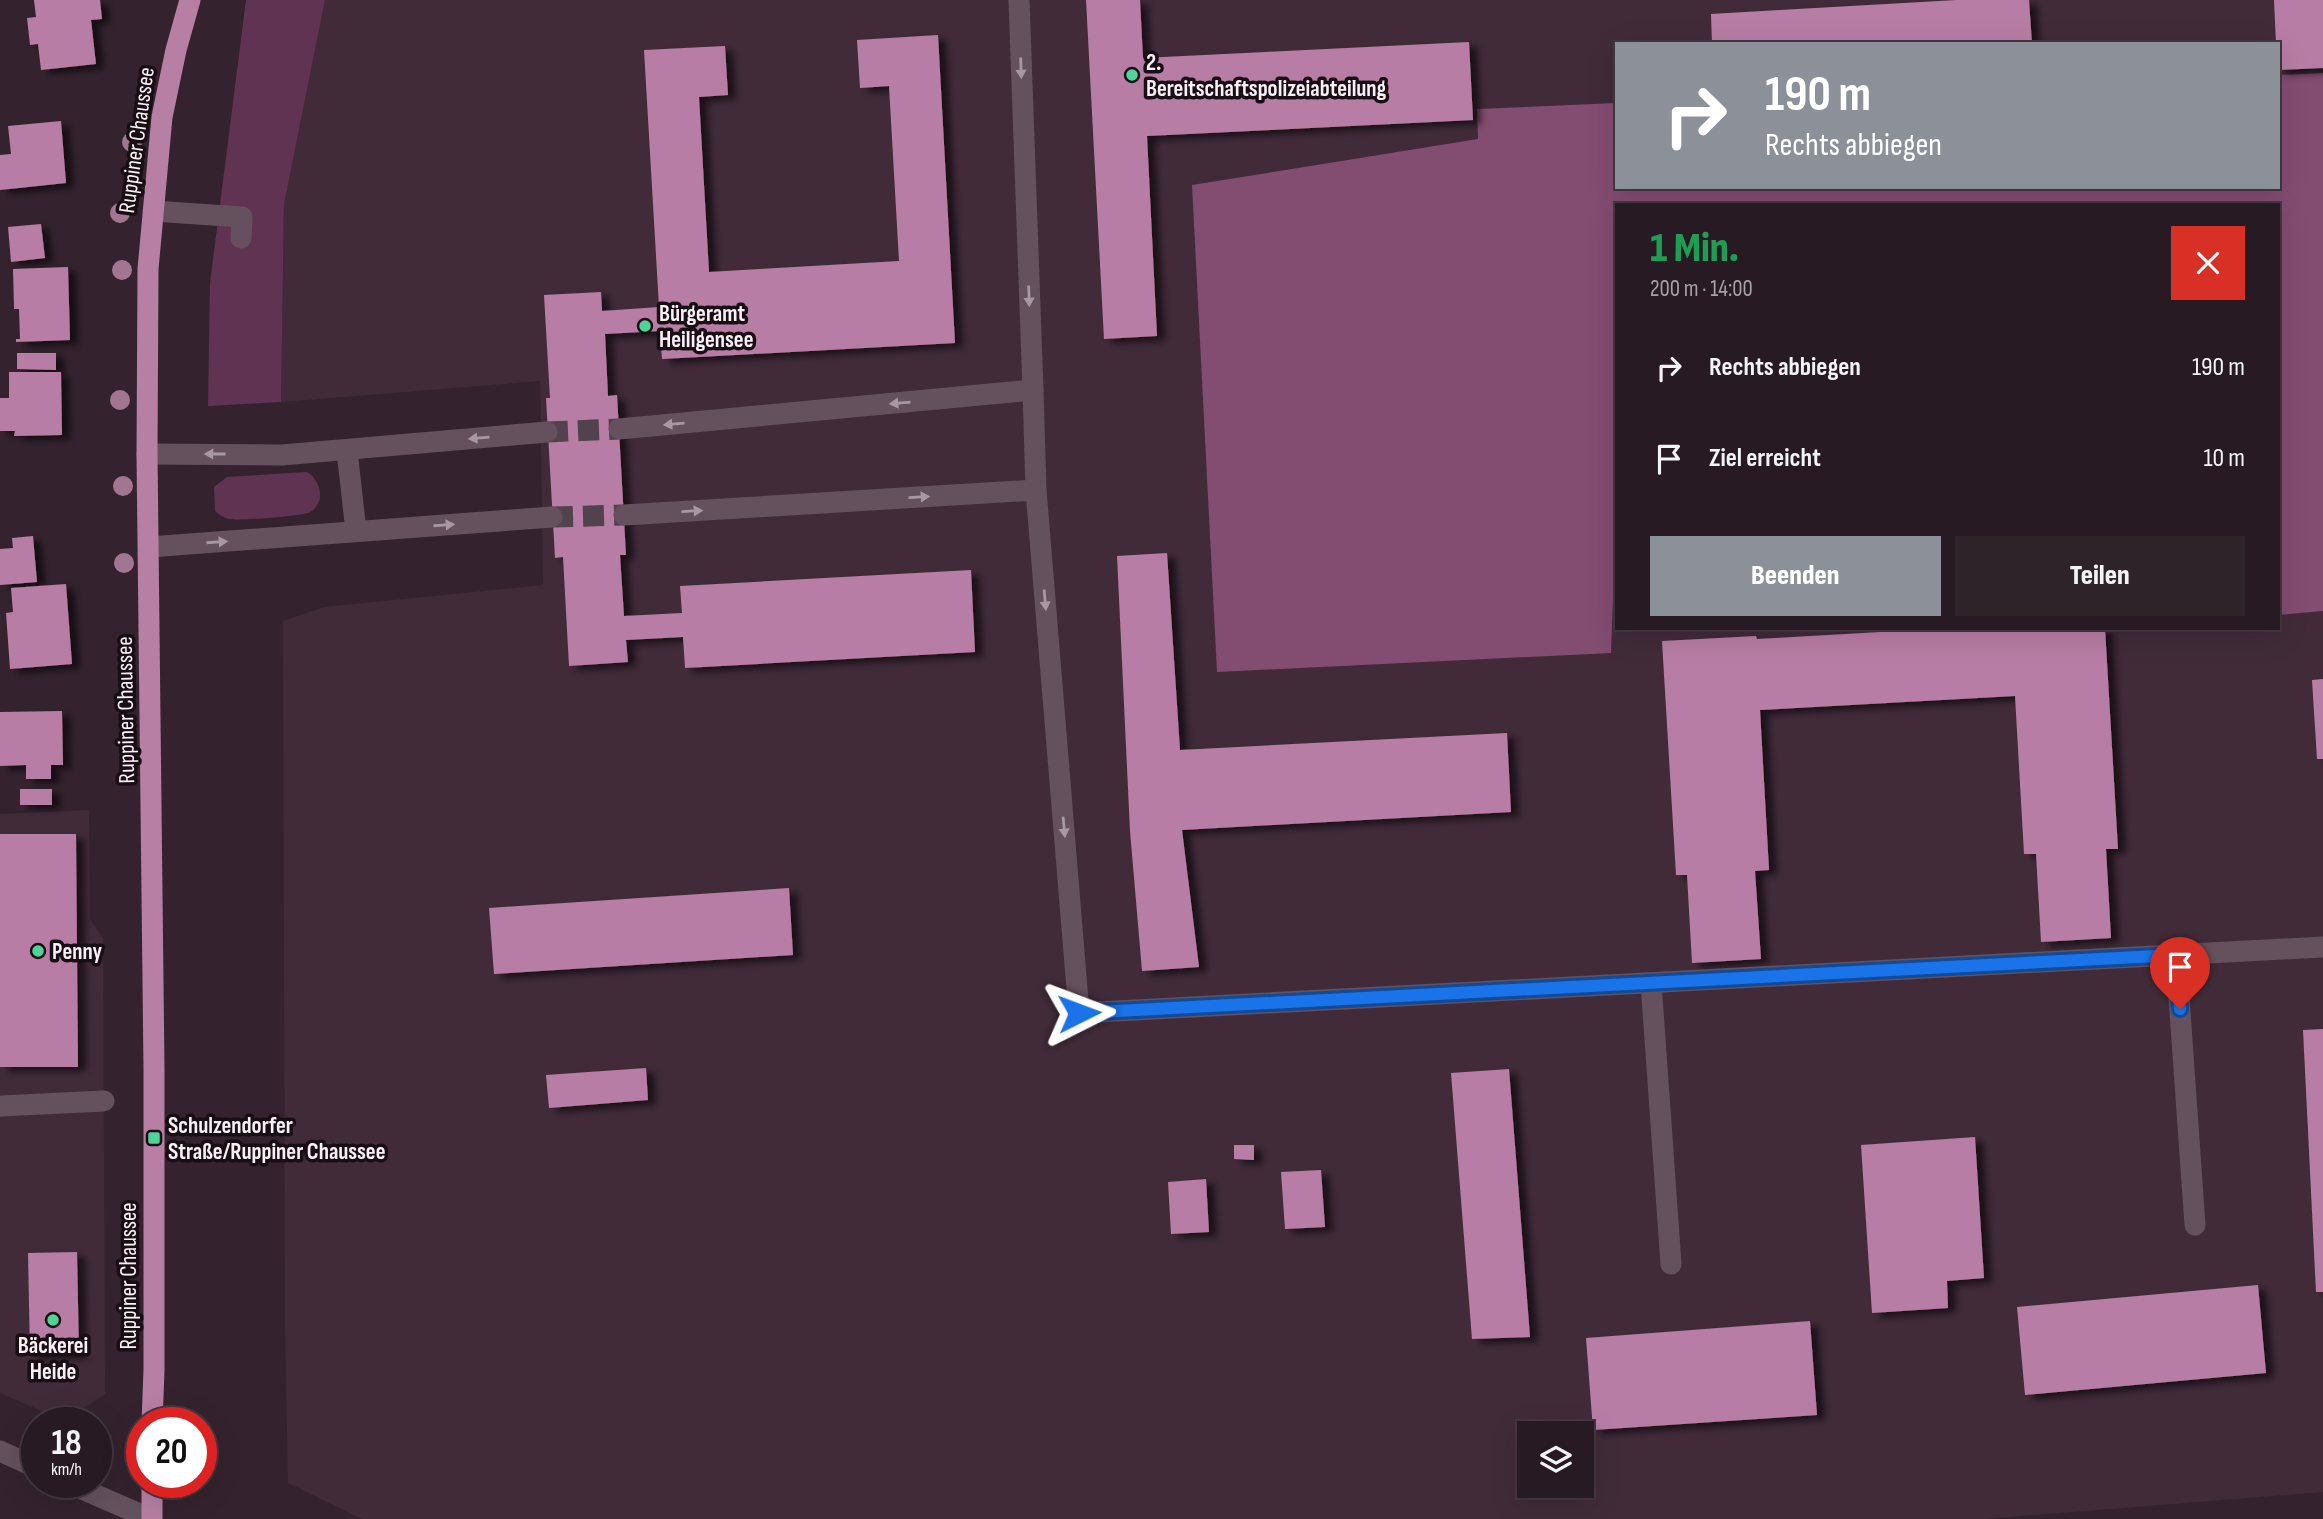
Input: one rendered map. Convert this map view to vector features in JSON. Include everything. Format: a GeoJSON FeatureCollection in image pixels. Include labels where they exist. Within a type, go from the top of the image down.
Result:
{"type":"FeatureCollection","features":[{"type":"Feature","properties":{"kind":"main road","name":"Ruppiner Chaussee"},"geometry":{"type":"LineString","coordinates":[[153,1407],[154,1042],[147,454],[148,282],[162,117],[190,0]]}},
{"type":"Feature","properties":{"kind":"main road"},"geometry":{"type":"LineString","coordinates":[[152,1498],[152,1519]]}},
{"type":"Feature","properties":{"kind":"street"},"geometry":{"type":"LineString","coordinates":[[1019,0],[1036,490],[1079,1013],[2323,947]]}},
{"type":"Feature","properties":{"kind":"street"},"geometry":{"type":"LineString","coordinates":[[153,211],[242,217],[241,238]]}},
{"type":"Feature","properties":{"kind":"street"},"geometry":{"type":"LineString","coordinates":[[619,429],[1033,390]]}},
{"type":"Feature","properties":{"kind":"street"},"geometry":{"type":"LineString","coordinates":[[147,454],[282,455],[547,432]]}},
{"type":"Feature","properties":{"kind":"street"},"geometry":{"type":"LineString","coordinates":[[347,451],[356,531]]}},
{"type":"Feature","properties":{"kind":"street"},"geometry":{"type":"LineString","coordinates":[[624,515],[1036,490]]}},
{"type":"Feature","properties":{"kind":"street"},"geometry":{"type":"LineString","coordinates":[[149,547],[552,517]]}},
{"type":"Feature","properties":{"kind":"street"},"geometry":{"type":"LineString","coordinates":[[2176,955],[2195,1225]]}},
{"type":"Feature","properties":{"kind":"street"},"geometry":{"type":"LineString","coordinates":[[1651,983],[1671,1264]]}},
{"type":"Feature","properties":{"kind":"street"},"geometry":{"type":"LineString","coordinates":[[0,1106],[104,1101]]}},
{"type":"Feature","properties":{"kind":"street"},"geometry":{"type":"LineString","coordinates":[[0,1451],[21,1461]]}},
{"type":"Feature","properties":{"kind":"street"},"geometry":{"type":"LineString","coordinates":[[103,1498],[152,1519]]}},
{"type":"Feature","properties":{"kind":"shaded area"},"geometry":{"type":"Polygon","coordinates":[[[246,0],[325,0],[284,204],[281,402],[208,406],[210,283],[246,0]]]}},
{"type":"Feature","properties":{"kind":"shaded area"},"geometry":{"type":"Polygon","coordinates":[[[325,0],[2323,0],[2323,1492],[1984,1519],[362,1519],[288,1483],[285,1332],[283,621],[324,607],[543,585],[540,381],[281,402],[284,204],[325,0]]]}},
{"type":"Feature","properties":{"kind":"shaded area"},"geometry":{"type":"Polygon","coordinates":[[[2323,73],[2323,611],[2280,615],[2280,203],[1615,203],[1615,598],[1611,653],[1217,672],[1192,185],[1478,139],[1477,109],[1615,103],[1615,189],[2280,189],[2280,75],[2323,73]]]}},
{"type":"Feature","properties":{"kind":"shaded area"},"geometry":{"type":"Polygon","coordinates":[[[307,472],[316,481],[320,492],[318,504],[308,513],[236,519],[226,518],[215,511],[214,487],[227,477],[307,472]]]}},
{"type":"Feature","properties":{"kind":"shaded area"},"geometry":{"type":"Polygon","coordinates":[[[89,810],[90,919],[103,939],[105,1394],[85,1407],[32,1407],[0,1393],[0,814],[89,810]]]}},
{"type":"Feature","properties":{"kind":"building"},"geometry":{"type":"Polygon","coordinates":[[[34,0],[100,0],[102,19],[91,20],[96,64],[41,70],[38,44],[30,45],[27,18],[36,17],[34,0]]]}},
{"type":"Feature","properties":{"kind":"building"},"geometry":{"type":"Polygon","coordinates":[[[1086,0],[1140,0],[1143,58],[1469,42],[1473,120],[1147,136],[1157,336],[1104,339],[1086,0]]]}},
{"type":"Feature","properties":{"kind":"building"},"geometry":{"type":"Polygon","coordinates":[[[1957,0],[2029,0],[2032,42],[1712,42],[1711,14],[1957,0]]]}},
{"type":"Feature","properties":{"kind":"building"},"geometry":{"type":"Polygon","coordinates":[[[2274,0],[2323,0],[2323,68],[2280,70],[2280,42],[2276,42],[2274,0]]]}},
{"type":"Feature","properties":{"kind":"building"},"geometry":{"type":"Polygon","coordinates":[[[938,35],[955,343],[662,359],[660,331],[605,334],[608,396],[617,395],[626,555],[620,555],[624,616],[682,613],[680,586],[971,570],[975,652],[685,668],[683,637],[626,640],[628,662],[569,666],[563,557],[555,558],[546,398],[550,398],[544,295],[601,292],[602,311],[659,307],[644,50],[725,46],[728,95],[699,97],[709,272],[899,261],[889,86],[860,88],[857,40],[938,35]]]}},
{"type":"Feature","properties":{"kind":"building"},"geometry":{"type":"Polygon","coordinates":[[[61,121],[66,183],[0,190],[0,155],[11,154],[8,126],[61,121]]]}},
{"type":"Feature","properties":{"kind":"building"},"geometry":{"type":"Polygon","coordinates":[[[41,224],[45,258],[11,262],[8,227],[41,224]]]}},
{"type":"Feature","properties":{"kind":"building"},"geometry":{"type":"Polygon","coordinates":[[[68,267],[70,340],[16,342],[16,339],[20,339],[19,309],[14,309],[13,269],[68,267]]]}},
{"type":"Feature","properties":{"kind":"building"},"geometry":{"type":"Polygon","coordinates":[[[17,353],[56,353],[56,370],[17,369],[17,353]]]}},
{"type":"Feature","properties":{"kind":"building"},"geometry":{"type":"Polygon","coordinates":[[[9,372],[61,372],[62,435],[14,436],[15,431],[0,431],[0,398],[9,398],[9,372]]]}},
{"type":"Feature","properties":{"kind":"building"},"geometry":{"type":"Polygon","coordinates":[[[33,536],[37,582],[0,585],[0,549],[13,548],[12,538],[33,536]]]}},
{"type":"Feature","properties":{"kind":"building"},"geometry":{"type":"Polygon","coordinates":[[[1167,553],[1180,750],[1507,733],[1511,812],[1182,830],[1199,967],[1142,971],[1130,831],[1117,556],[1167,553]]]}},
{"type":"Feature","properties":{"kind":"building"},"geometry":{"type":"Polygon","coordinates":[[[66,584],[72,664],[10,669],[6,613],[13,612],[11,588],[66,584]]]}},
{"type":"Feature","properties":{"kind":"building"},"geometry":{"type":"Polygon","coordinates":[[[1915,630],[2105,630],[2118,849],[2106,849],[2111,938],[2041,942],[2036,854],[2024,854],[2015,696],[1760,710],[1769,870],[1755,871],[1761,959],[1692,963],[1687,875],[1676,875],[1662,641],[1756,636],[1757,639],[1915,630]]]}},
{"type":"Feature","properties":{"kind":"building"},"geometry":{"type":"Polygon","coordinates":[[[2323,679],[2323,759],[2317,759],[2312,680],[2323,679]]]}},
{"type":"Feature","properties":{"kind":"building"},"geometry":{"type":"Polygon","coordinates":[[[62,711],[63,765],[51,765],[51,779],[26,779],[26,765],[0,766],[0,712],[62,711]]]}},
{"type":"Feature","properties":{"kind":"building"},"geometry":{"type":"Polygon","coordinates":[[[20,789],[52,789],[52,805],[20,805],[20,789]]]}},
{"type":"Feature","properties":{"kind":"building","name":"Penny"},"geometry":{"type":"Polygon","coordinates":[[[0,834],[76,834],[78,1067],[0,1067],[0,834]]]}},
{"type":"Feature","properties":{"kind":"building"},"geometry":{"type":"Polygon","coordinates":[[[789,888],[793,955],[494,974],[489,908],[789,888]]]}},
{"type":"Feature","properties":{"kind":"building"},"geometry":{"type":"Polygon","coordinates":[[[2323,1029],[2323,1292],[2316,1292],[2303,1030],[2323,1029]]]}},
{"type":"Feature","properties":{"kind":"building"},"geometry":{"type":"Polygon","coordinates":[[[646,1068],[648,1100],[549,1108],[546,1075],[646,1068]]]}},
{"type":"Feature","properties":{"kind":"building"},"geometry":{"type":"Polygon","coordinates":[[[1509,1069],[1530,1337],[1472,1339],[1451,1073],[1509,1069]]]}},
{"type":"Feature","properties":{"kind":"building"},"geometry":{"type":"Polygon","coordinates":[[[1975,1137],[1984,1278],[1947,1281],[1948,1308],[1872,1313],[1861,1145],[1975,1137]]]}},
{"type":"Feature","properties":{"kind":"building"},"geometry":{"type":"Polygon","coordinates":[[[1234,1145],[1254,1145],[1254,1160],[1234,1159],[1234,1145]]]}},
{"type":"Feature","properties":{"kind":"building"},"geometry":{"type":"Polygon","coordinates":[[[1321,1170],[1325,1227],[1285,1229],[1281,1172],[1321,1170]]]}},
{"type":"Feature","properties":{"kind":"building"},"geometry":{"type":"Polygon","coordinates":[[[1206,1179],[1209,1232],[1171,1234],[1168,1182],[1206,1179]]]}},
{"type":"Feature","properties":{"kind":"building"},"geometry":{"type":"Polygon","coordinates":[[[77,1252],[79,1354],[30,1355],[28,1253],[77,1252]]]}},
{"type":"Feature","properties":{"kind":"building"},"geometry":{"type":"Polygon","coordinates":[[[2258,1285],[2266,1373],[2025,1395],[2017,1307],[2258,1285]]]}},
{"type":"Feature","properties":{"kind":"building"},"geometry":{"type":"Polygon","coordinates":[[[1810,1321],[1817,1415],[1594,1430],[1586,1338],[1810,1321]]]}},
{"type":"Feature","properties":{"kind":"tunnel"},"geometry":{"type":"LineString","coordinates":[[547,432],[619,429]]}},
{"type":"Feature","properties":{"kind":"tunnel"},"geometry":{"type":"LineString","coordinates":[[552,517],[624,515]]}},
{"type":"Feature","properties":{"kind":"place","name":"2. Bereitschaftspolizeiabteilung"},"geometry":{"type":"Point","coordinates":[1132,75]}},
{"type":"Feature","properties":{"kind":"place","name":"Bürgeramt Heiligensee"},"geometry":{"type":"Point","coordinates":[645,326]}},
{"type":"Feature","properties":{"kind":"place","name":"Penny"},"geometry":{"type":"Point","coordinates":[38,951]}},
{"type":"Feature","properties":{"kind":"place","name":"Schulzendorfer Straße/Ruppiner Chaussee"},"geometry":{"type":"Point","coordinates":[154,1138]}},
{"type":"Feature","properties":{"kind":"place","name":"Bäckerei Heide"},"geometry":{"type":"Point","coordinates":[53,1320]}},
{"type":"Feature","properties":{"kind":"route"},"geometry":{"type":"LineString","coordinates":[[1079,1013],[2176,955],[2180,1009]]}}]}
